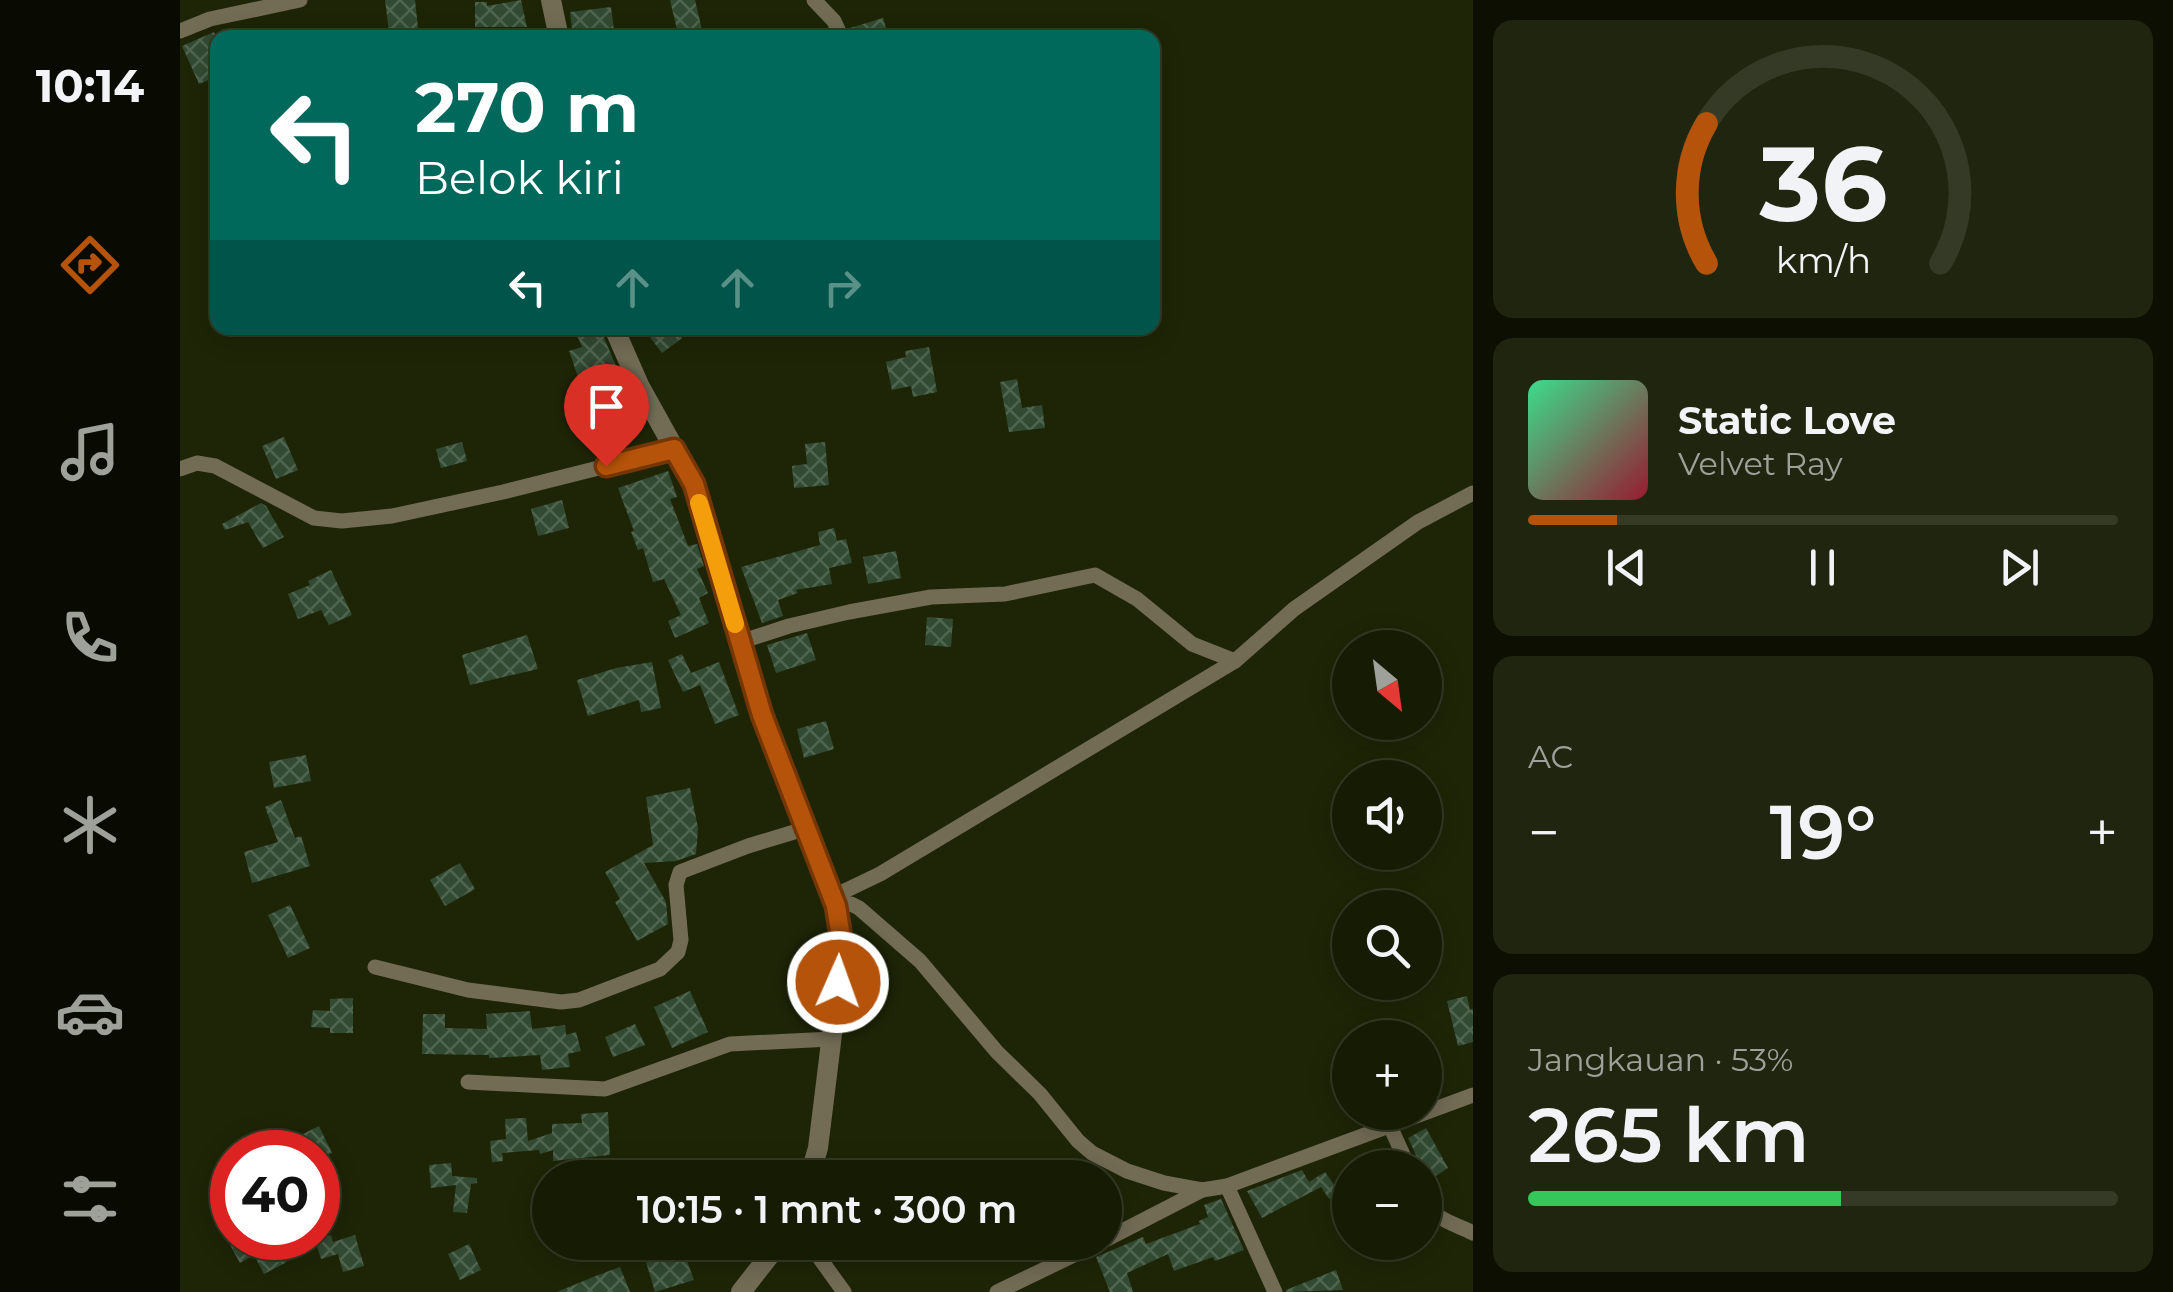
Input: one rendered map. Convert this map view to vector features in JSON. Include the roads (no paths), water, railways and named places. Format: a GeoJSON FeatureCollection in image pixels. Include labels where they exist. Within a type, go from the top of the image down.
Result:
{"type":"FeatureCollection","features":[{"type":"Feature","properties":{"kind":"street"},"geometry":{"type":"LineString","coordinates":[[180,30],[210,19],[300,0]]}},
{"type":"Feature","properties":{"kind":"street"},"geometry":{"type":"LineString","coordinates":[[551,0],[557,30]]}},
{"type":"Feature","properties":{"kind":"street"},"geometry":{"type":"LineString","coordinates":[[814,0],[838,30]]}},
{"type":"Feature","properties":{"kind":"street"},"geometry":{"type":"LineString","coordinates":[[622,335],[638,385],[694,484],[762,715],[833,902],[841,962],[814,1160]]}},
{"type":"Feature","properties":{"kind":"street"},"geometry":{"type":"LineString","coordinates":[[180,469],[196,463],[215,466],[314,518],[342,520],[392,516],[674,449]]}},
{"type":"Feature","properties":{"kind":"street"},"geometry":{"type":"LineString","coordinates":[[833,902],[1235,661],[1294,609],[1418,522],[1473,493]]}},
{"type":"Feature","properties":{"kind":"street"},"geometry":{"type":"LineString","coordinates":[[740,642],[849,612],[931,597],[1005,594],[1095,575],[1137,599],[1176,634],[1235,661]]}},
{"type":"Feature","properties":{"kind":"street"},"geometry":{"type":"LineString","coordinates":[[375,966],[468,990],[561,1002],[579,1000],[660,969],[678,952],[681,940],[676,884],[680,872],[804,829]]}},
{"type":"Feature","properties":{"kind":"street"},"geometry":{"type":"LineString","coordinates":[[833,902],[859,908],[920,961],[997,1052],[1092,1152],[1127,1171],[1202,1190]]}},
{"type":"Feature","properties":{"kind":"street"},"geometry":{"type":"LineString","coordinates":[[468,1082],[605,1089],[730,1044],[832,1039]]}},
{"type":"Feature","properties":{"kind":"street"},"geometry":{"type":"LineString","coordinates":[[1442,1107],[1473,1095]]}},
{"type":"Feature","properties":{"kind":"street"},"geometry":{"type":"LineString","coordinates":[[1122,1232],[1202,1190],[1227,1186],[1379,1130]]}},
{"type":"Feature","properties":{"kind":"street"},"geometry":{"type":"LineString","coordinates":[[1227,1186],[1274,1292]]}},
{"type":"Feature","properties":{"kind":"street"},"geometry":{"type":"LineString","coordinates":[[1442,1220],[1473,1233]]}},
{"type":"Feature","properties":{"kind":"street"},"geometry":{"type":"LineString","coordinates":[[740,1292],[766,1260]]}},
{"type":"Feature","properties":{"kind":"street"},"geometry":{"type":"LineString","coordinates":[[821,1260],[844,1292]]}},
{"type":"Feature","properties":{"kind":"street"},"geometry":{"type":"LineString","coordinates":[[997,1292],[1065,1260]]}}]}
